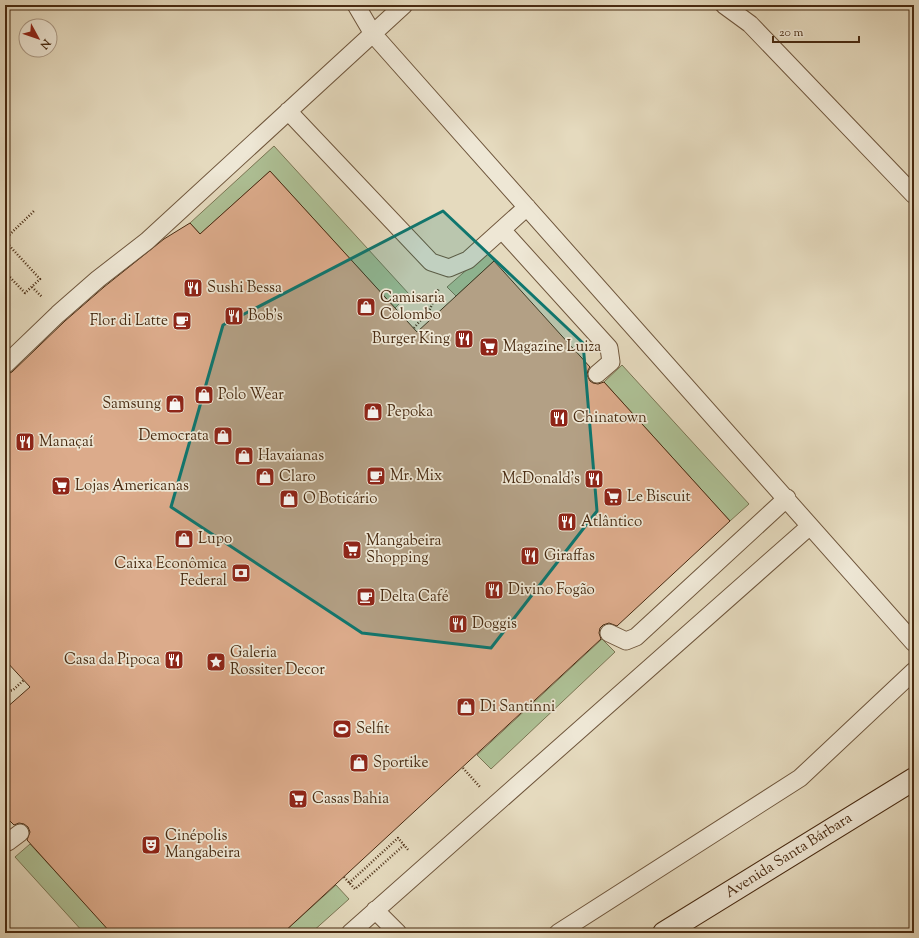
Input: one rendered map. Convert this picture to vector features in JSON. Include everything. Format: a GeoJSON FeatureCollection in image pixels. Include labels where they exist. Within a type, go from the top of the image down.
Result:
{"type":"FeatureCollection","features":[{"type":"Feature","properties":{"kind":"main road","name":"Avenida Santa Bárbara"},"geometry":{"type":"LineString","coordinates":[[664,933],[914,779]]}},
{"type":"Feature","properties":{"kind":"lane"},"geometry":{"type":"LineString","coordinates":[[356,5],[373,34],[914,643]]}},
{"type":"Feature","properties":{"kind":"lane"},"geometry":{"type":"LineString","coordinates":[[5,365],[58,314],[98,279],[147,241],[404,5]]}},
{"type":"Feature","properties":{"kind":"lane"},"geometry":{"type":"LineString","coordinates":[[724,5],[750,24],[914,195]]}},
{"type":"Feature","properties":{"kind":"lane"},"geometry":{"type":"LineString","coordinates":[[288,111],[431,262],[449,268],[468,260],[527,207]]}},
{"type":"Feature","properties":{"kind":"lane"},"geometry":{"type":"LineString","coordinates":[[502,230],[609,348],[611,362],[597,374]]}},
{"type":"Feature","properties":{"kind":"lane"},"geometry":{"type":"LineString","coordinates":[[609,632],[626,641],[636,637],[786,498]]}},
{"type":"Feature","properties":{"kind":"lane"},"geometry":{"type":"LineString","coordinates":[[350,933],[810,526]]}},
{"type":"Feature","properties":{"kind":"lane"},"geometry":{"type":"LineString","coordinates":[[558,933],[800,778],[914,670]]}},
{"type":"Feature","properties":{"kind":"lane"},"geometry":{"type":"LineString","coordinates":[[5,841],[8,842],[20,833]]}},
{"type":"Feature","properties":{"kind":"lane"},"geometry":{"type":"LineString","coordinates":[[376,910],[398,933]]}},
{"type":"Feature","properties":{"kind":"path"},"geometry":{"type":"LineString","coordinates":[[5,272],[25,293],[40,279],[5,240],[34,211]]}},
{"type":"Feature","properties":{"kind":"path"},"geometry":{"type":"LineString","coordinates":[[414,328],[430,309],[449,268]]}},
{"type":"Feature","properties":{"kind":"path"},"geometry":{"type":"LineString","coordinates":[[5,692],[13,690],[24,680]]}},
{"type":"Feature","properties":{"kind":"path"},"geometry":{"type":"LineString","coordinates":[[349,883],[398,838]]}},
{"type":"Feature","properties":{"kind":"path"},"geometry":{"type":"LineString","coordinates":[[344,877],[355,889],[404,845]]}},
{"type":"Feature","properties":{"kind":"highlighted area"},"geometry":{"type":"Polygon","coordinates":[[[443,211],[583,343],[597,511],[491,648],[362,633],[171,507],[223,325],[443,211]]]}},
{"type":"Feature","properties":{"kind":"green space"},"geometry":{"type":"Polygon","coordinates":[[[274,146],[409,294],[395,308],[270,171],[200,234],[190,223],[274,146]]]}},
{"type":"Feature","properties":{"kind":"green space"},"geometry":{"type":"Polygon","coordinates":[[[486,253],[494,261],[456,296],[447,287],[486,253]]]}},
{"type":"Feature","properties":{"kind":"green space"},"geometry":{"type":"Polygon","coordinates":[[[622,365],[749,504],[730,521],[604,382],[622,365]]]}},
{"type":"Feature","properties":{"kind":"green space"},"geometry":{"type":"Polygon","coordinates":[[[602,639],[615,652],[491,769],[477,755],[602,639]]]}},
{"type":"Feature","properties":{"kind":"green space"},"geometry":{"type":"Polygon","coordinates":[[[30,844],[112,933],[84,933],[15,857],[30,844]]]}},
{"type":"Feature","properties":{"kind":"green space"},"geometry":{"type":"Polygon","coordinates":[[[336,885],[349,899],[311,933],[283,933],[336,885]]]}},
{"type":"Feature","properties":{"kind":"building","name":"Mangabeira Shopping"},"geometry":{"type":"Polygon","coordinates":[[[270,171],[417,332],[494,261],[590,367],[587,375],[590,381],[598,384],[604,382],[730,521],[617,626],[609,623],[603,625],[600,628],[599,633],[601,639],[283,933],[111,933],[27,840],[30,832],[28,827],[19,823],[14,825],[5,816],[5,709],[30,687],[5,660],[5,375],[12,372],[65,321],[104,287],[164,239],[190,223],[200,234],[270,171]]]}},
{"type":"Feature","properties":{"kind":"place","name":"Sushi Bessa"},"geometry":{"type":"Point","coordinates":[193,288]}},
{"type":"Feature","properties":{"kind":"place","name":"Camisaria Colombo"},"geometry":{"type":"Point","coordinates":[366,307]}},
{"type":"Feature","properties":{"kind":"place","name":"Bob's"},"geometry":{"type":"Point","coordinates":[234,316]}},
{"type":"Feature","properties":{"kind":"place","name":"Flor di Latte"},"geometry":{"type":"Point","coordinates":[182,321]}},
{"type":"Feature","properties":{"kind":"place","name":"Burger King"},"geometry":{"type":"Point","coordinates":[464,339]}},
{"type":"Feature","properties":{"kind":"place","name":"Magazine Luiza"},"geometry":{"type":"Point","coordinates":[489,347]}},
{"type":"Feature","properties":{"kind":"place","name":"Polo Wear"},"geometry":{"type":"Point","coordinates":[204,395]}},
{"type":"Feature","properties":{"kind":"place","name":"Samsung"},"geometry":{"type":"Point","coordinates":[175,404]}},
{"type":"Feature","properties":{"kind":"place","name":"Pepoka"},"geometry":{"type":"Point","coordinates":[373,412]}},
{"type":"Feature","properties":{"kind":"place","name":"Chinatown"},"geometry":{"type":"Point","coordinates":[559,418]}},
{"type":"Feature","properties":{"kind":"place","name":"Democrata"},"geometry":{"type":"Point","coordinates":[223,436]}},
{"type":"Feature","properties":{"kind":"place","name":"Manaçaí"},"geometry":{"type":"Point","coordinates":[25,442]}},
{"type":"Feature","properties":{"kind":"place","name":"Havaianas"},"geometry":{"type":"Point","coordinates":[244,456]}},
{"type":"Feature","properties":{"kind":"place","name":"Mr. Mix"},"geometry":{"type":"Point","coordinates":[376,476]}},
{"type":"Feature","properties":{"kind":"place","name":"Claro"},"geometry":{"type":"Point","coordinates":[265,477]}},
{"type":"Feature","properties":{"kind":"place","name":"McDonald's"},"geometry":{"type":"Point","coordinates":[594,479]}},
{"type":"Feature","properties":{"kind":"place","name":"Lojas Americanas"},"geometry":{"type":"Point","coordinates":[61,486]}},
{"type":"Feature","properties":{"kind":"place","name":"Le Biscuit"},"geometry":{"type":"Point","coordinates":[613,497]}},
{"type":"Feature","properties":{"kind":"place","name":"O Boticário"},"geometry":{"type":"Point","coordinates":[289,499]}},
{"type":"Feature","properties":{"kind":"place","name":"Atlântico"},"geometry":{"type":"Point","coordinates":[567,522]}},
{"type":"Feature","properties":{"kind":"place","name":"Lupo"},"geometry":{"type":"Point","coordinates":[184,539]}},
{"type":"Feature","properties":{"kind":"place","name":"Mangabeira Shopping"},"geometry":{"type":"Point","coordinates":[352,550]}},
{"type":"Feature","properties":{"kind":"place","name":"Giraffas"},"geometry":{"type":"Point","coordinates":[530,556]}},
{"type":"Feature","properties":{"kind":"place","name":"Caixa Econômica Federal"},"geometry":{"type":"Point","coordinates":[241,573]}},
{"type":"Feature","properties":{"kind":"place","name":"Divino Fogão"},"geometry":{"type":"Point","coordinates":[494,590]}},
{"type":"Feature","properties":{"kind":"place","name":"Delta Café"},"geometry":{"type":"Point","coordinates":[366,597]}},
{"type":"Feature","properties":{"kind":"place","name":"Doggis"},"geometry":{"type":"Point","coordinates":[458,624]}},
{"type":"Feature","properties":{"kind":"place","name":"Casa da Pipoca"},"geometry":{"type":"Point","coordinates":[174,660]}},
{"type":"Feature","properties":{"kind":"place","name":"Galeria Rossiter Decor"},"geometry":{"type":"Point","coordinates":[216,662]}},
{"type":"Feature","properties":{"kind":"place","name":"Di Santinni"},"geometry":{"type":"Point","coordinates":[466,707]}},
{"type":"Feature","properties":{"kind":"place","name":"Selfit"},"geometry":{"type":"Point","coordinates":[342,729]}},
{"type":"Feature","properties":{"kind":"place","name":"Sportike"},"geometry":{"type":"Point","coordinates":[359,763]}},
{"type":"Feature","properties":{"kind":"place","name":"Casas Bahia"},"geometry":{"type":"Point","coordinates":[298,799]}},
{"type":"Feature","properties":{"kind":"place","name":"Cinépolis Mangabeira"},"geometry":{"type":"Point","coordinates":[151,845]}}]}
